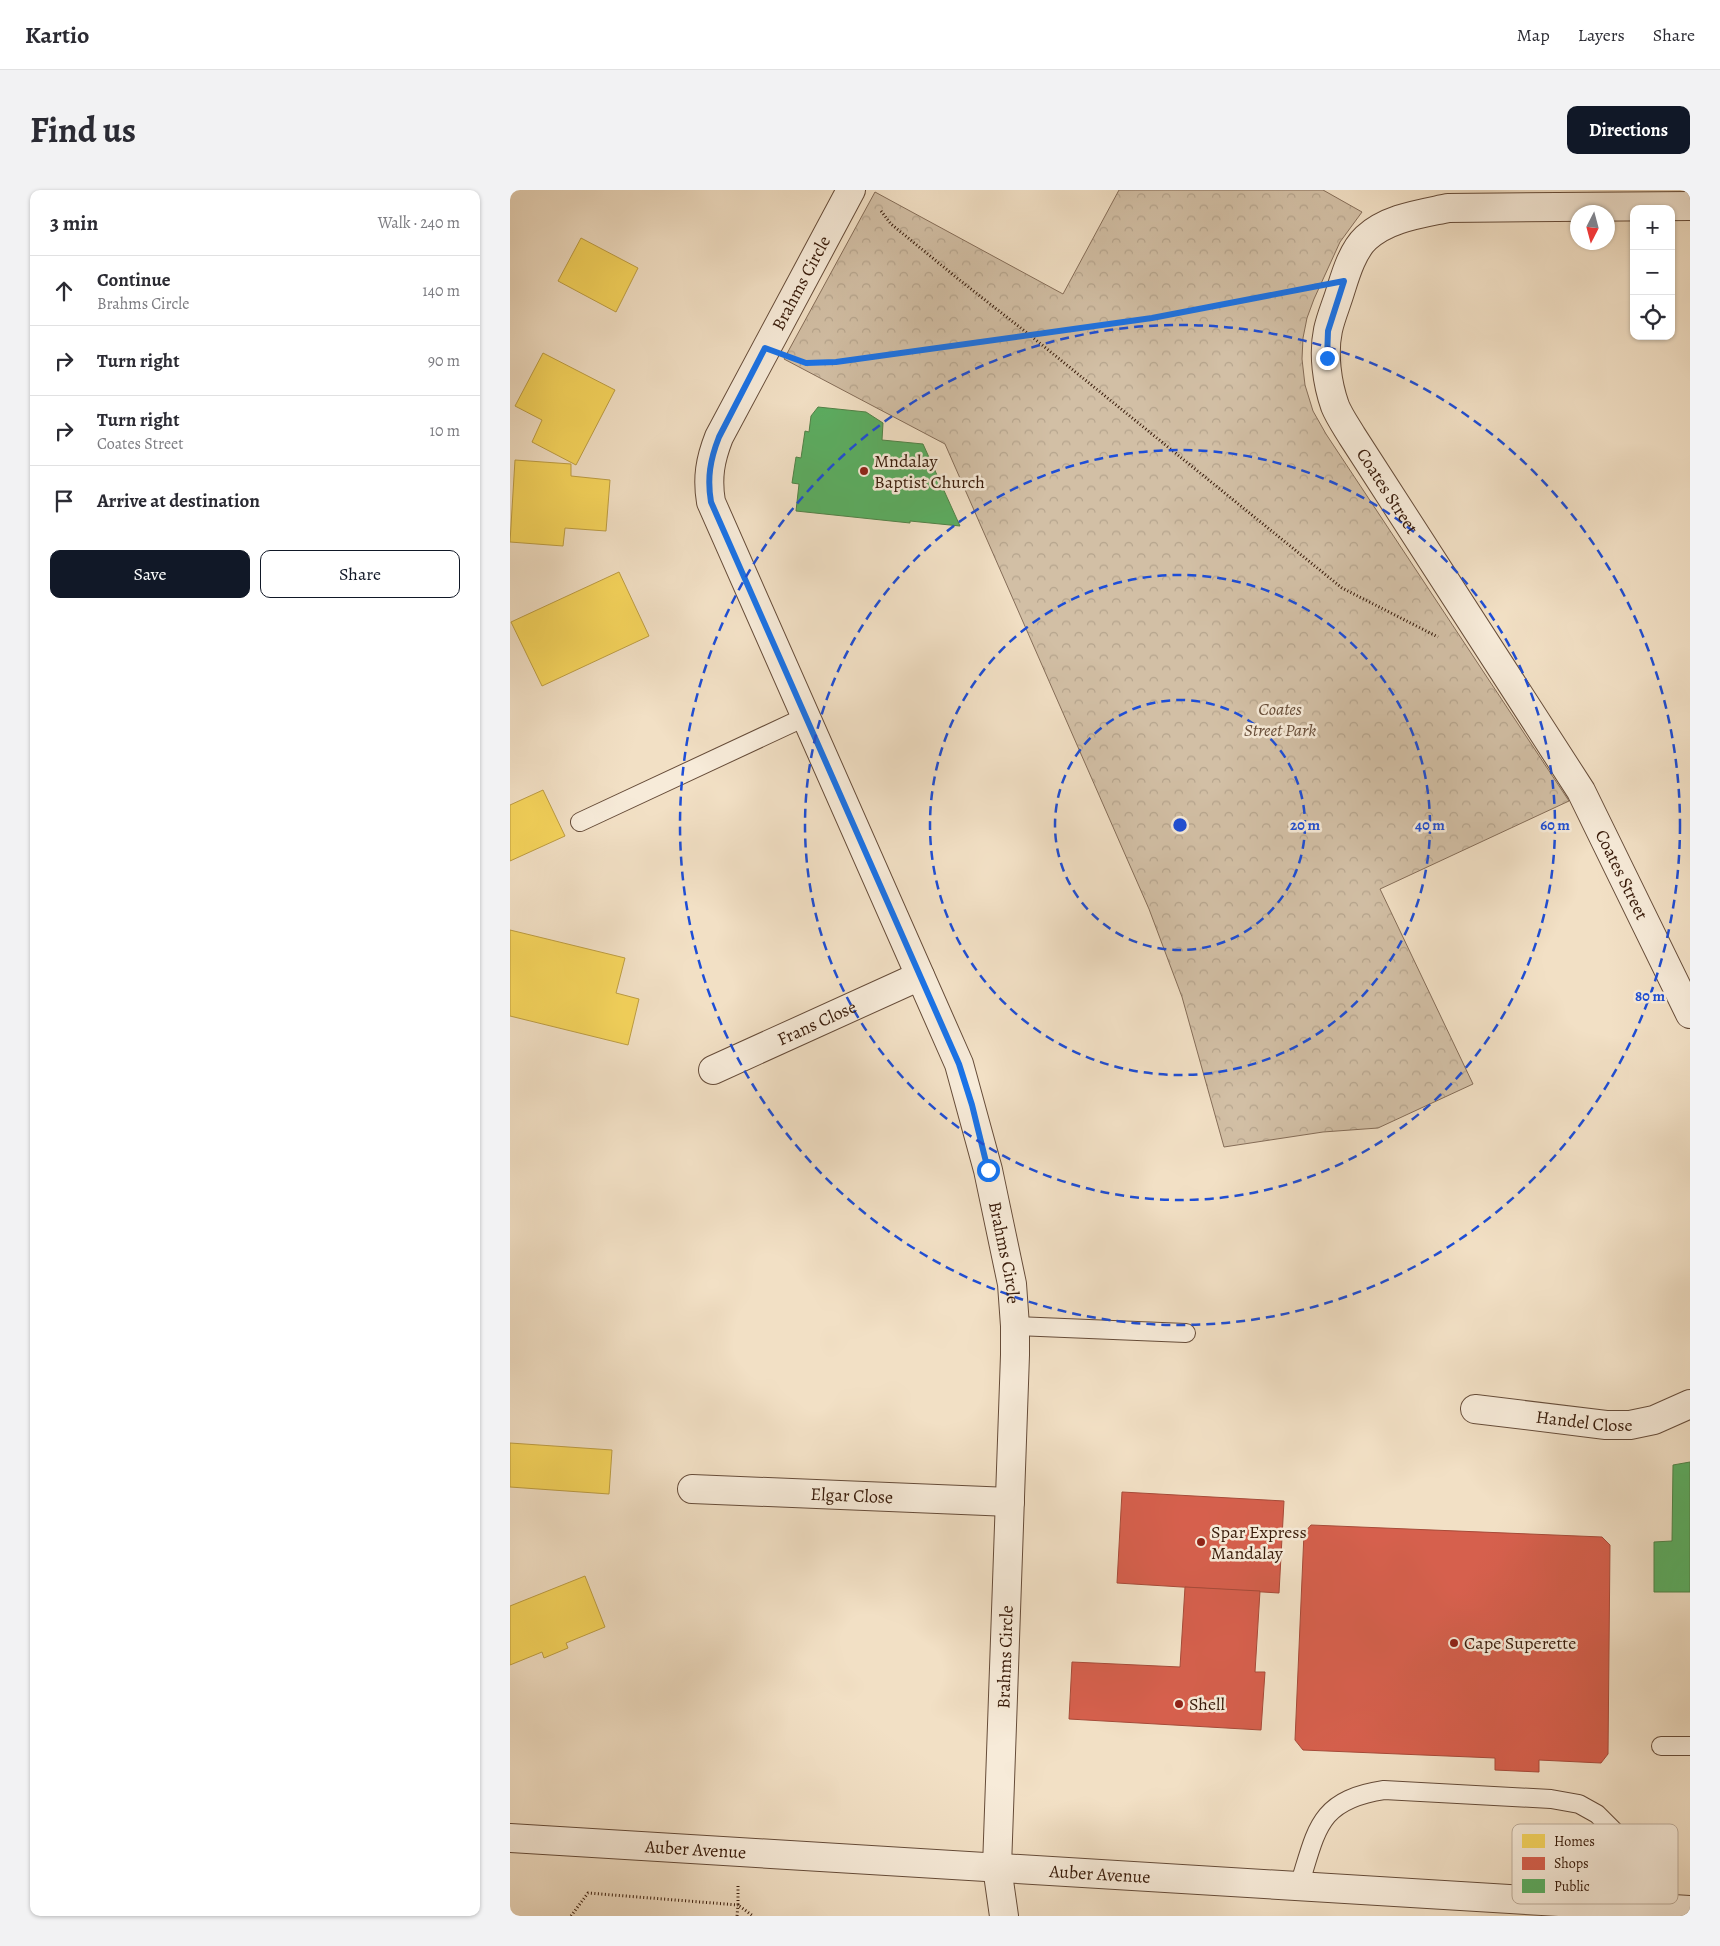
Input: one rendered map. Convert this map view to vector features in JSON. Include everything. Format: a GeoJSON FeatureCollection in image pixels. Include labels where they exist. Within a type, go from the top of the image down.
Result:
{"type":"FeatureCollection","features":[{"type":"Feature","properties":{"kind":"street","name":"Brahms Circle"},"geometry":{"type":"LineString","coordinates":[[851,190],[765,348],[716,445],[709,468],[708,486],[711,502],[959,1064],[972,1105],[988,1170],[1012,1284],[1015,1326],[997,1867],[1004,1916]]}},
{"type":"Feature","properties":{"kind":"street","name":"Coates Street"},"geometry":{"type":"LineString","coordinates":[[1690,206],[1448,208],[1416,214],[1386,224],[1365,239],[1353,259],[1328,331],[1327,358],[1329,384],[1336,407],[1352,436],[1581,792],[1690,1014]]}},
{"type":"Feature","properties":{"kind":"street","name":"Frans Close"},"geometry":{"type":"LineString","coordinates":[[713,1070],[920,976]]}},
{"type":"Feature","properties":{"kind":"street","name":"Handel Close"},"geometry":{"type":"LineString","coordinates":[[1474,1409],[1606,1425],[1630,1425],[1654,1420],[1690,1404]]}},
{"type":"Feature","properties":{"kind":"street","name":"Elgar Close"},"geometry":{"type":"LineString","coordinates":[[692,1489],[1010,1502]]}},
{"type":"Feature","properties":{"kind":"street","name":"Auber Avenue"},"geometry":{"type":"LineString","coordinates":[[510,1838],[1512,1899]]}},
{"type":"Feature","properties":{"kind":"street","name":"Auber Avenue"},"geometry":{"type":"LineString","coordinates":[[1601,1904],[1690,1910]]}},
{"type":"Feature","properties":{"kind":"lane"},"geometry":{"type":"LineString","coordinates":[[580,822],[805,717]]}},
{"type":"Feature","properties":{"kind":"lane"},"geometry":{"type":"LineString","coordinates":[[1015,1326],[1186,1334]]}},
{"type":"Feature","properties":{"kind":"lane"},"geometry":{"type":"LineString","coordinates":[[1661,1746],[1690,1746]]}},
{"type":"Feature","properties":{"kind":"lane"},"geometry":{"type":"LineString","coordinates":[[1299,1886],[1317,1831],[1327,1815],[1344,1800],[1363,1793],[1384,1790],[1541,1798],[1579,1804],[1597,1814],[1607,1824]]}},
{"type":"Feature","properties":{"kind":"path"},"geometry":{"type":"LineString","coordinates":[[876,204],[891,224],[1342,588],[1438,637],[1469,620]]}},
{"type":"Feature","properties":{"kind":"path"},"geometry":{"type":"LineString","coordinates":[[765,348],[806,363],[836,362],[1152,318],[1344,281]]}},
{"type":"Feature","properties":{"kind":"path"},"geometry":{"type":"LineString","coordinates":[[571,1916],[588,1893],[738,1905],[737,1916]]}},
{"type":"Feature","properties":{"kind":"green space","name":"Coates Street Park"},"geometry":{"type":"Polygon","coordinates":[[[1119,190],[1323,190],[1362,212],[1340,242],[1307,318],[1303,338],[1302,359],[1305,385],[1313,411],[1326,434],[1569,801],[1380,889],[1473,1084],[1378,1128],[1323,1132],[1224,1147],[1182,997],[1149,909],[945,444],[784,359],[875,192],[1063,294],[1119,190]]]}},
{"type":"Feature","properties":{"kind":"building: Homes"},"geometry":{"type":"Polygon","coordinates":[[[581,238],[638,268],[616,312],[558,281],[581,238]]]}},
{"type":"Feature","properties":{"kind":"building: Homes"},"geometry":{"type":"Polygon","coordinates":[[[543,353],[615,390],[576,465],[532,442],[542,420],[515,406],[543,353]]]}},
{"type":"Feature","properties":{"kind":"building: Homes"},"geometry":{"type":"Polygon","coordinates":[[[515,460],[571,464],[571,476],[610,480],[606,531],[565,528],[563,546],[510,542],[515,460]]]}},
{"type":"Feature","properties":{"kind":"building: Homes"},"geometry":{"type":"Polygon","coordinates":[[[619,572],[649,636],[542,686],[511,622],[619,572]]]}},
{"type":"Feature","properties":{"kind":"building: Homes"},"geometry":{"type":"Polygon","coordinates":[[[543,790],[565,836],[510,861],[510,805],[543,790]]]}},
{"type":"Feature","properties":{"kind":"building: Homes"},"geometry":{"type":"Polygon","coordinates":[[[510,930],[625,958],[616,993],[639,999],[628,1045],[510,1016],[510,930]]]}},
{"type":"Feature","properties":{"kind":"building: Homes"},"geometry":{"type":"Polygon","coordinates":[[[510,1443],[612,1450],[609,1494],[510,1487],[510,1443]]]}},
{"type":"Feature","properties":{"kind":"building: Homes"},"geometry":{"type":"Polygon","coordinates":[[[585,1576],[605,1627],[566,1643],[568,1648],[544,1658],[542,1652],[510,1665],[510,1606],[585,1576]]]}},
{"type":"Feature","properties":{"kind":"building: Shops","name":"Spar Express Mandalay"},"geometry":{"type":"Polygon","coordinates":[[[1122,1492],[1284,1501],[1279,1593],[1117,1583],[1122,1492]]]}},
{"type":"Feature","properties":{"kind":"building: Shops","name":"Cape Superette"},"geometry":{"type":"Polygon","coordinates":[[[1311,1525],[1602,1537],[1610,1545],[1608,1754],[1601,1763],[1539,1760],[1539,1772],[1495,1770],[1495,1758],[1303,1750],[1295,1740],[1304,1533],[1311,1525]]]}},
{"type":"Feature","properties":{"kind":"building: Shops"},"geometry":{"type":"Polygon","coordinates":[[[1185,1587],[1260,1591],[1255,1672],[1265,1672],[1261,1730],[1069,1719],[1072,1662],[1180,1667],[1185,1587]]]}},
{"type":"Feature","properties":{"kind":"building: Public","name":"Mndalay Baptist Church"},"geometry":{"type":"Polygon","coordinates":[[[818,407],[866,412],[883,423],[882,440],[923,444],[960,526],[910,521],[910,523],[796,511],[799,484],[792,483],[796,457],[801,458],[805,431],[809,432],[811,416],[818,407]]]}},
{"type":"Feature","properties":{"kind":"building: Public"},"geometry":{"type":"Polygon","coordinates":[[[1690,1462],[1690,1592],[1654,1592],[1654,1542],[1672,1541],[1673,1465],[1690,1462]]]}},
{"type":"Feature","properties":{"kind":"place","name":"Mndalay Baptist Church"},"geometry":{"type":"Point","coordinates":[864,471]}},
{"type":"Feature","properties":{"kind":"place","name":"Spar Express Mandalay"},"geometry":{"type":"Point","coordinates":[1201,1542]}},
{"type":"Feature","properties":{"kind":"place","name":"Cape Superette"},"geometry":{"type":"Point","coordinates":[1454,1643]}},
{"type":"Feature","properties":{"kind":"place","name":"Shell"},"geometry":{"type":"Point","coordinates":[1179,1704]}},
{"type":"Feature","properties":{"kind":"route"},"geometry":{"type":"LineString","coordinates":[[988,1170],[972,1105],[959,1064],[711,502],[708,486],[712,453],[765,348],[806,363],[836,362],[1152,318],[1344,281],[1328,331],[1327,358]]}}]}
